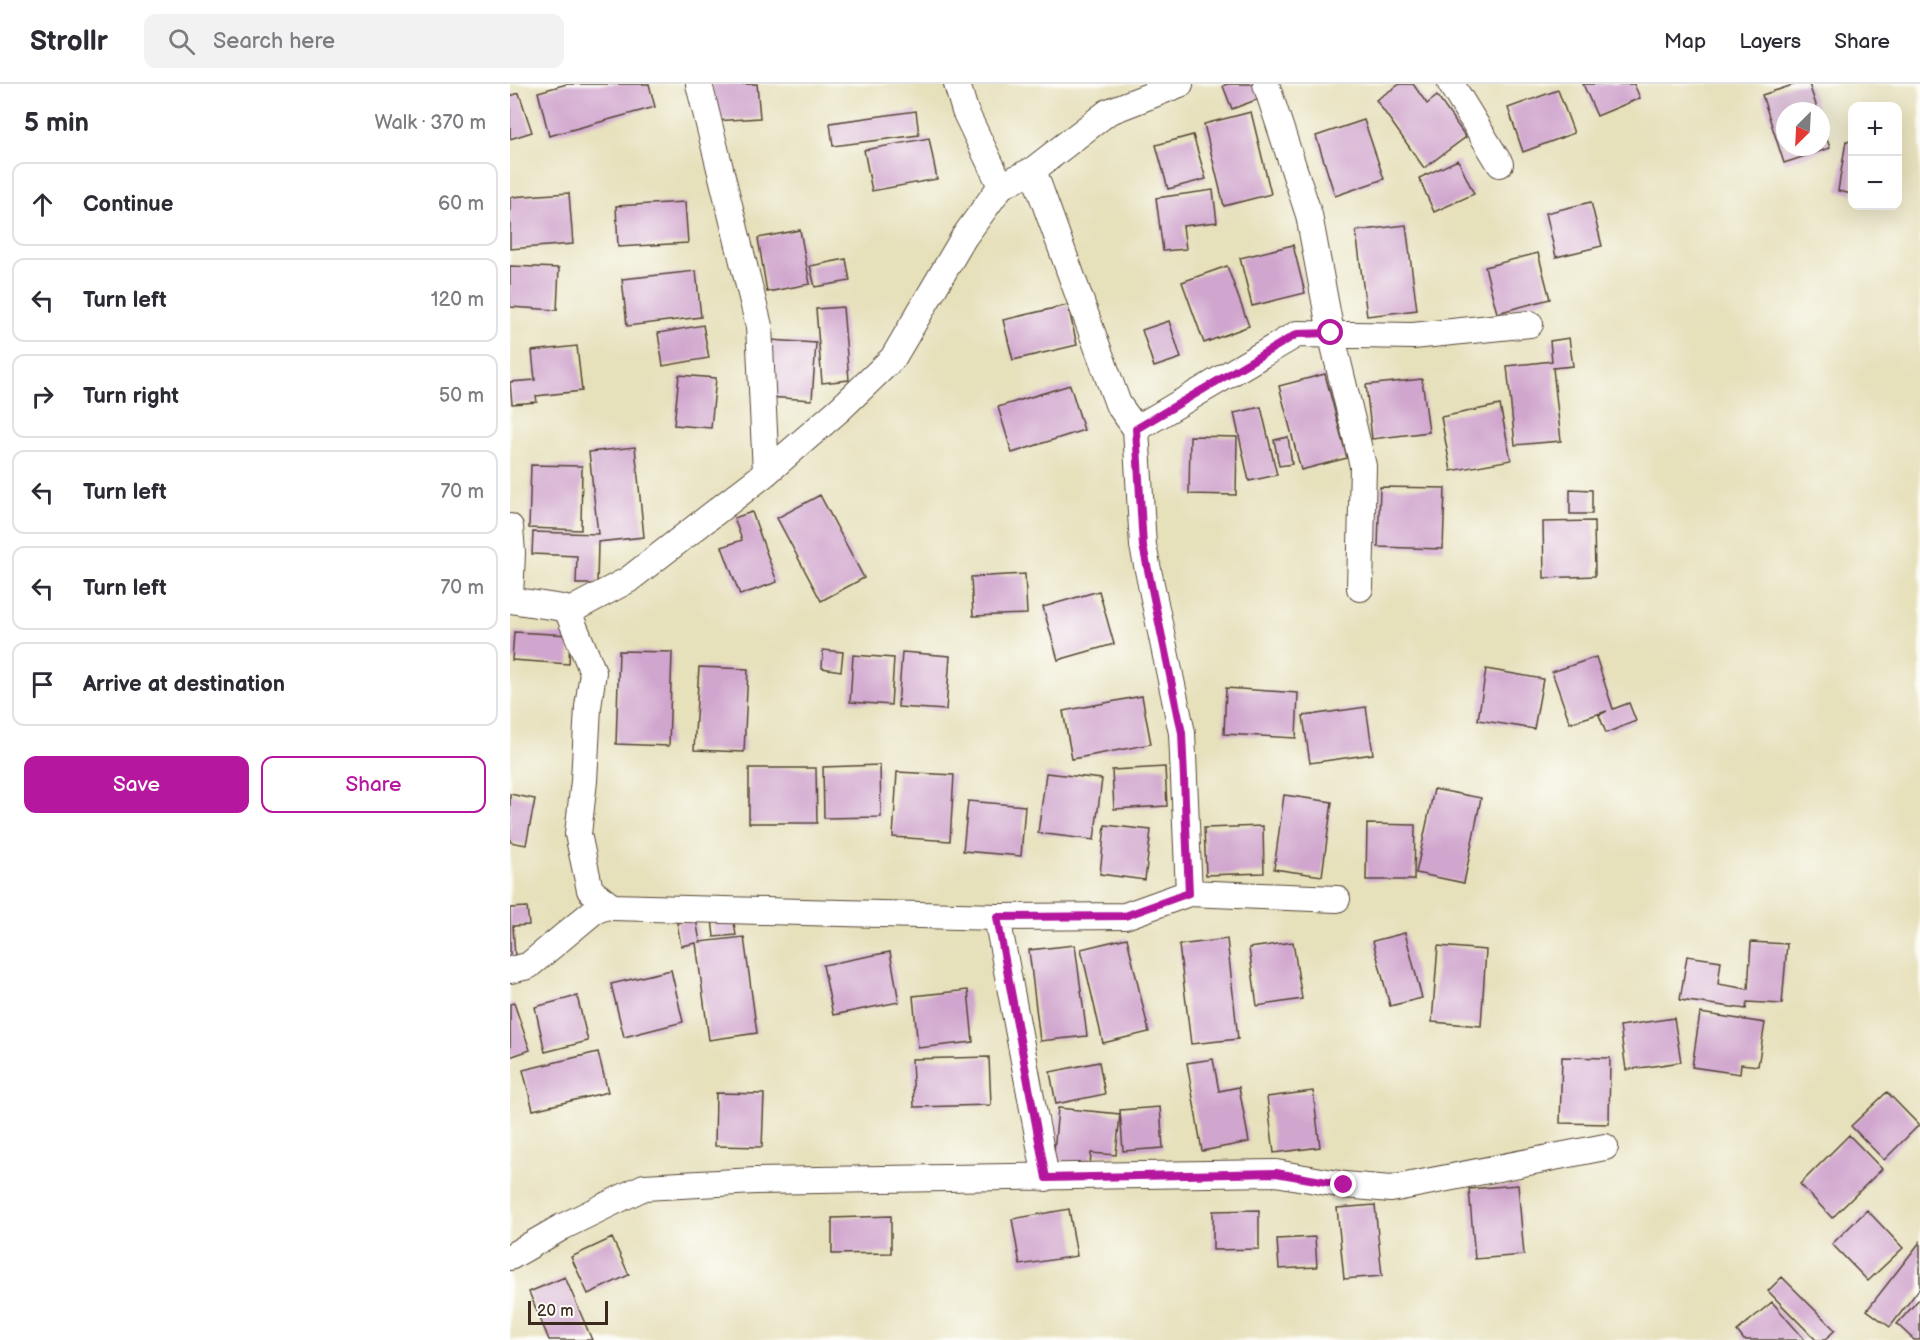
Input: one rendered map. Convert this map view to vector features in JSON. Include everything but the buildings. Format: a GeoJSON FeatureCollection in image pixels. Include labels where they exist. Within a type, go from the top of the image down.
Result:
{"type":"FeatureCollection","features":[{"type":"Feature","properties":{"kind":"street"},"geometry":{"type":"LineString","coordinates":[[699,84],[759,326],[766,473]]}},
{"type":"Feature","properties":{"kind":"street"},"geometry":{"type":"LineString","coordinates":[[957,84],[965,111],[1001,186]]}},
{"type":"Feature","properties":{"kind":"street"},"geometry":{"type":"LineString","coordinates":[[568,612],[628,580],[766,473],[840,409],[893,358],[964,237],[1001,186],[1033,170],[1108,112],[1180,84]]}},
{"type":"Feature","properties":{"kind":"street"},"geometry":{"type":"LineString","coordinates":[[1266,84],[1309,215],[1331,333],[1363,466],[1360,588]]}},
{"type":"Feature","properties":{"kind":"street"},"geometry":{"type":"LineString","coordinates":[[1451,84],[1500,164]]}},
{"type":"Feature","properties":{"kind":"street"},"geometry":{"type":"LineString","coordinates":[[1033,170],[1119,404],[1136,429],[1143,546],[1182,733],[1189,893]]}},
{"type":"Feature","properties":{"kind":"street"},"geometry":{"type":"LineString","coordinates":[[1136,429],[1297,334],[1413,336],[1530,324]]}},
{"type":"Feature","properties":{"kind":"street"},"geometry":{"type":"LineString","coordinates":[[510,527],[512,553],[510,599],[563,608],[568,612],[593,672],[578,834],[590,890],[612,907],[997,917],[1125,916],[1189,893],[1337,899]]}},
{"type":"Feature","properties":{"kind":"street"},"geometry":{"type":"LineString","coordinates":[[510,970],[528,966],[594,911],[610,905]]}},
{"type":"Feature","properties":{"kind":"street"},"geometry":{"type":"LineString","coordinates":[[997,917],[1046,1178]]}},
{"type":"Feature","properties":{"kind":"street"},"geometry":{"type":"LineString","coordinates":[[510,1257],[562,1227],[644,1186],[1276,1173],[1344,1185],[1390,1189],[1605,1147]]}},
{"type":"Feature","properties":{"kind":"route"},"geometry":{"type":"LineString","coordinates":[[1331,333],[1297,334],[1136,429],[1143,546],[1182,733],[1189,893],[1125,916],[997,917],[1046,1178],[1276,1173],[1344,1185]]}}]}
